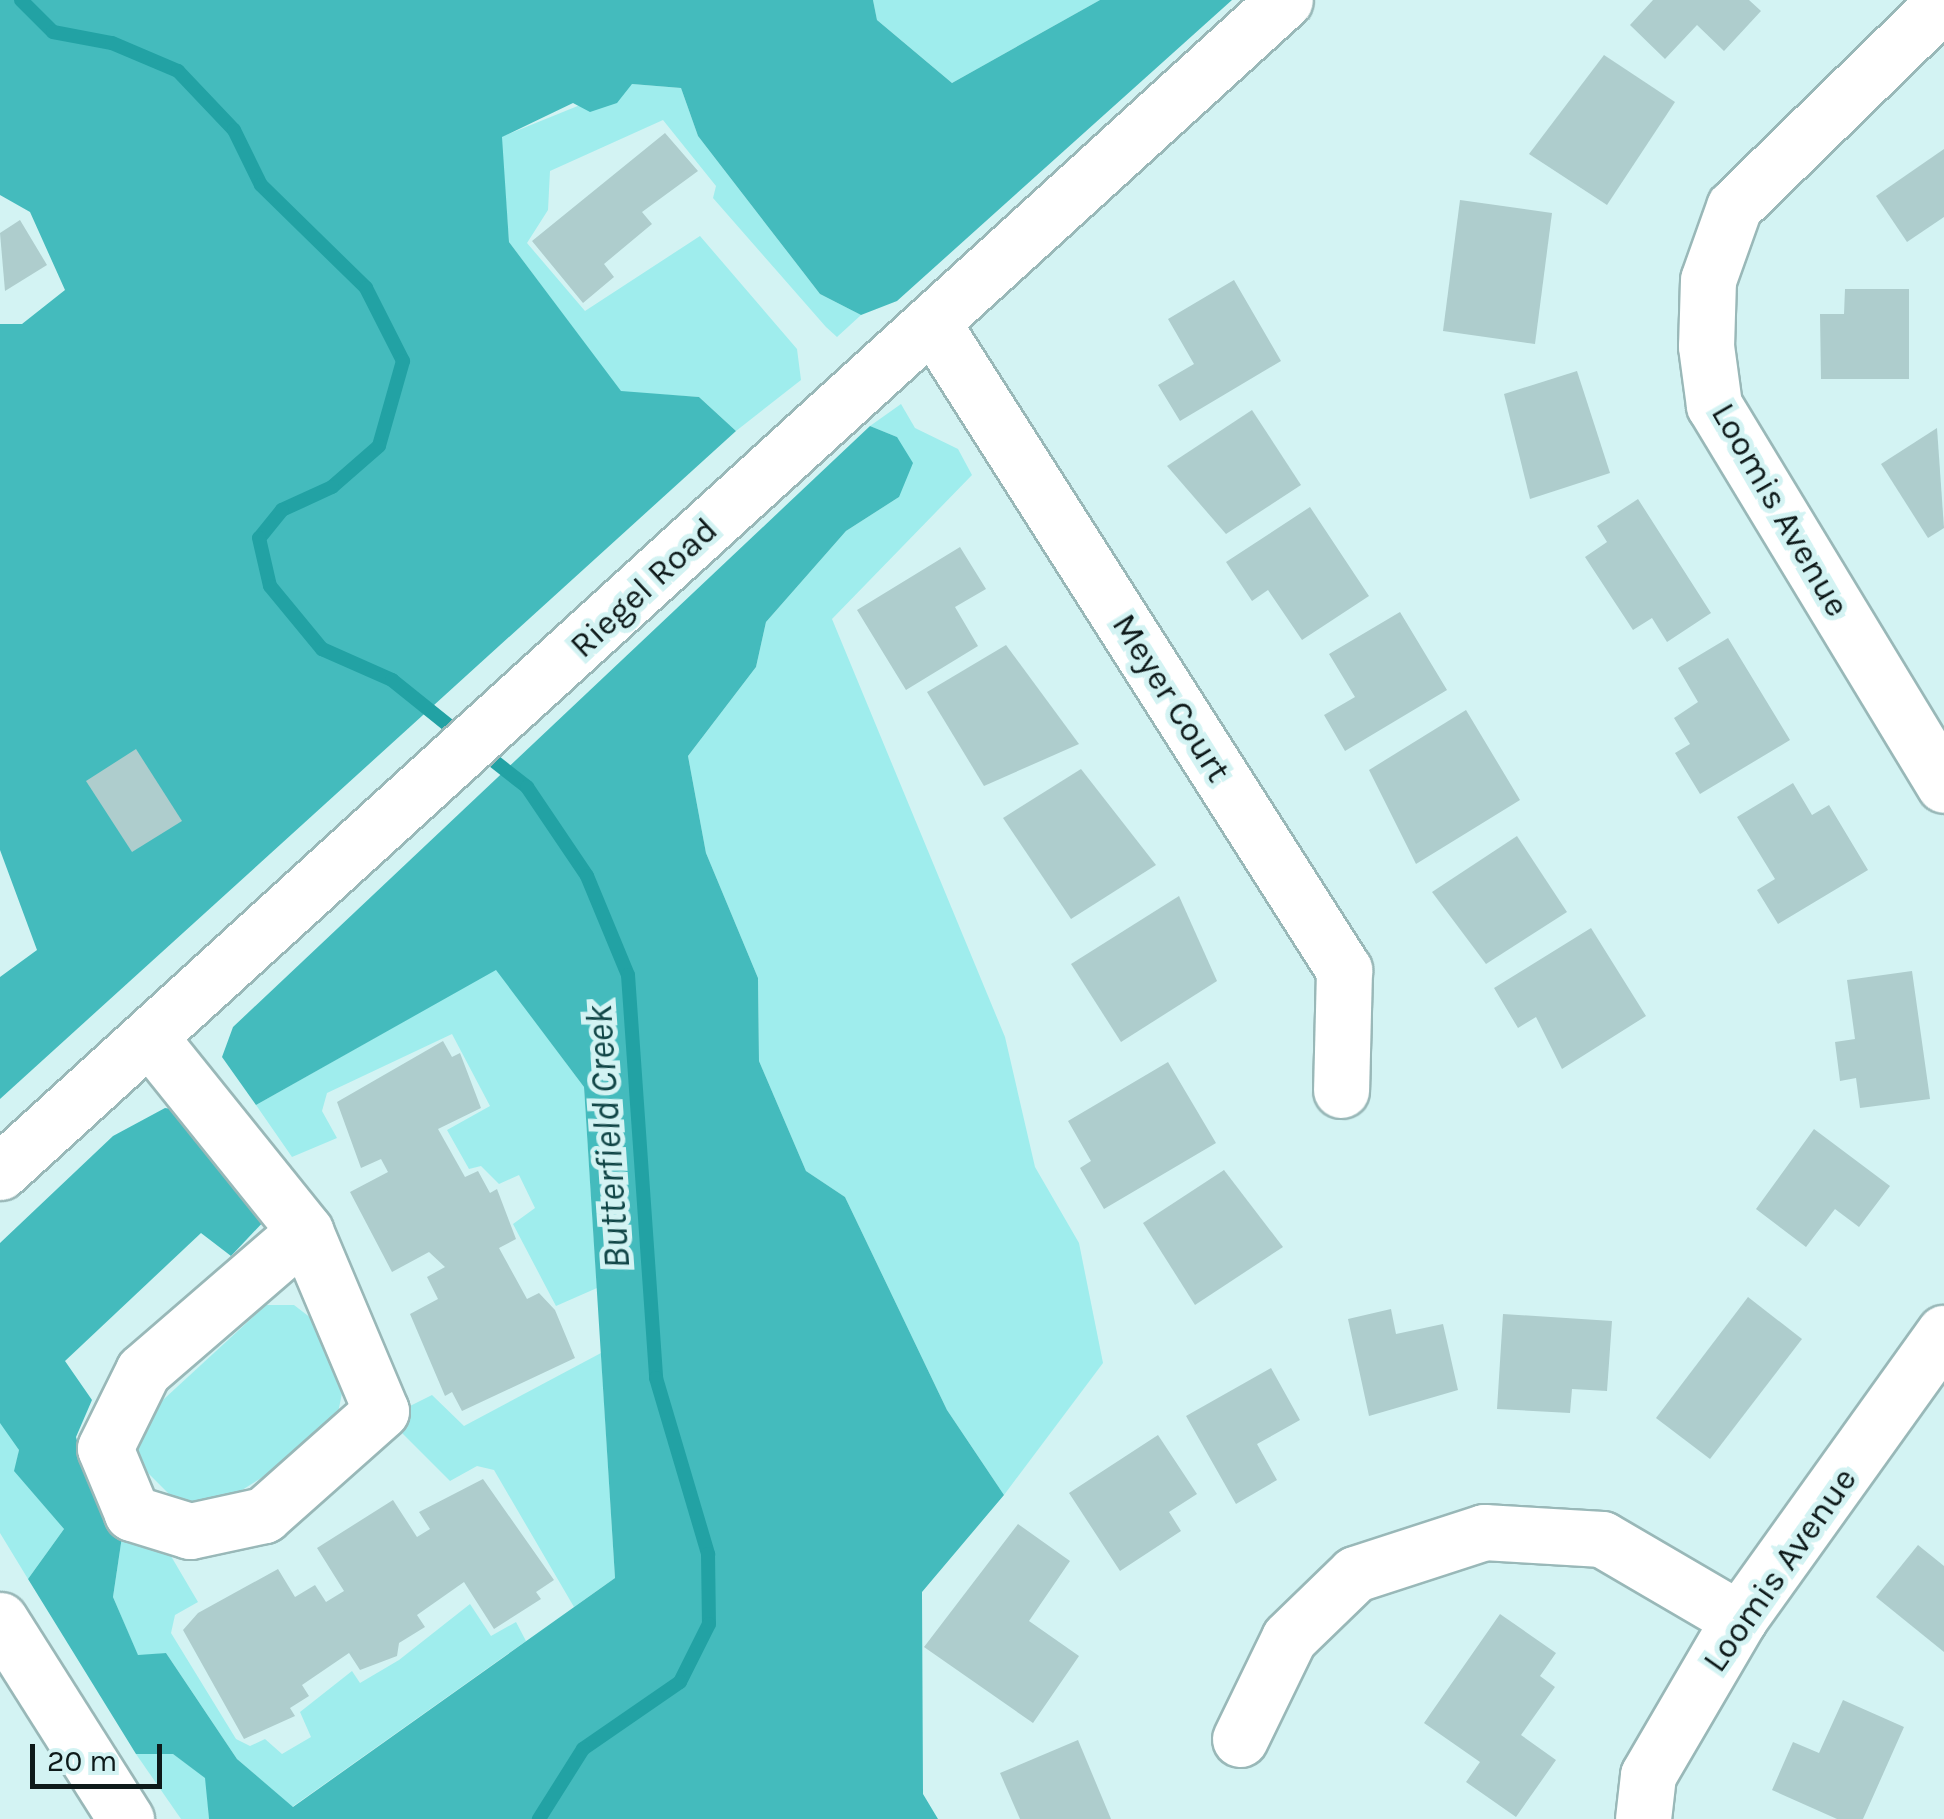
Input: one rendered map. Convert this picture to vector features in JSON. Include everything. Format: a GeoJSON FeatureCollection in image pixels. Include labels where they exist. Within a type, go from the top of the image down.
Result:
{"type":"FeatureCollection","features":[{"type":"Feature","properties":{"kind":"street","name":"Riegel Road"},"geometry":{"type":"LineString","coordinates":[[0,1172],[414,800],[1285,0]]}},
{"type":"Feature","properties":{"kind":"street","name":"Loomis Avenue"},"geometry":{"type":"LineString","coordinates":[[1944,2],[1734,206],[1708,280],[1706,346],[1714,405],[1944,785]]}},
{"type":"Feature","properties":{"kind":"street","name":"Meyer Court"},"geometry":{"type":"LineString","coordinates":[[933,324],[1344,970],[1341,1090]]}},
{"type":"Feature","properties":{"kind":"street"},"geometry":{"type":"LineString","coordinates":[[150,1038],[304,1232],[381,1412],[264,1516],[190,1531],[132,1513],[106,1448],[143,1371],[304,1232]]}},
{"type":"Feature","properties":{"kind":"street","name":"Loomis Avenue"},"geometry":{"type":"LineString","coordinates":[[1644,1819],[1648,1775],[1739,1619],[1929,1387],[1944,1332]]}},
{"type":"Feature","properties":{"kind":"street"},"geometry":{"type":"LineString","coordinates":[[1240,1739],[1289,1638],[1355,1574],[1484,1532],[1602,1539],[1739,1619]]}},
{"type":"Feature","properties":{"kind":"street"},"geometry":{"type":"LineString","coordinates":[[0,1620],[126,1819]]}},
{"type":"Feature","properties":{"kind":"shaded area"},"geometry":{"type":"Polygon","coordinates":[[[0,0],[873,0],[877,20],[952,83],[1100,0],[1232,0],[897,301],[861,315],[820,294],[698,136],[681,88],[632,84],[617,103],[590,112],[573,103],[502,137],[509,242],[621,391],[699,397],[736,431],[0,1099],[0,977],[37,950],[0,850],[0,324],[22,324],[65,290],[30,212],[0,195],[0,0]]]}},
{"type":"Feature","properties":{"kind":"shaded area"},"geometry":{"type":"Polygon","coordinates":[[[873,0],[1100,0],[952,83],[877,20],[873,0]]]}},
{"type":"Feature","properties":{"kind":"shaded area"},"geometry":{"type":"Polygon","coordinates":[[[632,84],[681,88],[698,136],[820,294],[861,315],[837,337],[826,327],[713,198],[716,186],[663,120],[550,171],[548,210],[527,243],[585,311],[700,236],[797,349],[801,380],[736,431],[699,397],[621,392],[509,242],[501,137],[632,84]]]}},
{"type":"Feature","properties":{"kind":"shaded area"},"geometry":{"type":"Polygon","coordinates":[[[901,404],[915,428],[958,449],[972,475],[832,619],[1005,1037],[1035,1167],[1079,1243],[1103,1363],[1004,1495],[947,1410],[845,1197],[806,1171],[759,1061],[758,978],[706,853],[688,756],[756,667],[766,622],[846,531],[899,497],[897,437],[870,426],[901,404]]]}},
{"type":"Feature","properties":{"kind":"shaded area"},"geometry":{"type":"Polygon","coordinates":[[[870,426],[897,437],[913,463],[899,497],[846,531],[766,622],[756,667],[688,756],[706,853],[758,978],[759,1061],[806,1171],[845,1197],[947,1410],[1004,1495],[922,1592],[923,1794],[938,1819],[209,1819],[205,1778],[173,1754],[136,1754],[28,1579],[64,1529],[14,1471],[19,1450],[0,1423],[0,1243],[113,1136],[165,1108],[179,1110],[266,1219],[231,1256],[201,1233],[65,1361],[92,1400],[76,1437],[88,1482],[123,1530],[113,1597],[138,1655],[166,1653],[237,1759],[293,1807],[615,1578],[584,1087],[496,970],[256,1105],[222,1057],[233,1027],[870,426]]]}},
{"type":"Feature","properties":{"kind":"shaded area"},"geometry":{"type":"Polygon","coordinates":[[[496,969],[584,1087],[597,1288],[556,1306],[513,1224],[535,1208],[519,1175],[499,1184],[481,1166],[469,1169],[447,1130],[490,1106],[452,1034],[327,1093],[322,1111],[337,1138],[292,1157],[256,1105],[496,969]]]}},
{"type":"Feature","properties":{"kind":"shaded area"},"geometry":{"type":"Polygon","coordinates":[[[266,1305],[294,1305],[320,1325],[344,1383],[338,1413],[306,1450],[234,1495],[180,1505],[137,1462],[139,1422],[266,1305]]]}},
{"type":"Feature","properties":{"kind":"shaded area"},"geometry":{"type":"Polygon","coordinates":[[[601,1353],[615,1578],[574,1607],[494,1470],[477,1466],[450,1481],[395,1426],[404,1409],[432,1395],[464,1426],[601,1353]]]}},
{"type":"Feature","properties":{"kind":"shaded area"},"geometry":{"type":"Polygon","coordinates":[[[7,1422],[19,1450],[15,1471],[64,1529],[28,1579],[0,1533],[0,1423],[7,1422]]]}},
{"type":"Feature","properties":{"kind":"shaded area"},"geometry":{"type":"Polygon","coordinates":[[[123,1530],[168,1551],[198,1602],[175,1615],[171,1633],[236,1739],[250,1746],[265,1739],[282,1754],[311,1737],[300,1712],[352,1671],[360,1683],[399,1660],[470,1604],[491,1636],[516,1622],[526,1641],[292,1807],[237,1759],[166,1653],[138,1656],[113,1597],[123,1530]]]}},
{"type":"Feature","properties":{"kind":"shaded area"},"geometry":{"type":"Polygon","coordinates":[[[136,1754],[173,1754],[206,1778],[209,1819],[181,1819],[136,1754]]]}},
{"type":"Feature","properties":{"kind":"building"},"geometry":{"type":"Polygon","coordinates":[[[1653,0],[1749,0],[1761,11],[1724,51],[1697,25],[1665,59],[1630,25],[1653,0]]]}},
{"type":"Feature","properties":{"kind":"building"},"geometry":{"type":"Polygon","coordinates":[[[1604,55],[1675,102],[1607,205],[1529,154],[1604,55]]]}},
{"type":"Feature","properties":{"kind":"building"},"geometry":{"type":"Polygon","coordinates":[[[665,133],[698,171],[642,212],[652,224],[604,264],[614,277],[583,303],[532,241],[665,133]]]}},
{"type":"Feature","properties":{"kind":"building"},"geometry":{"type":"Polygon","coordinates":[[[1944,149],[1944,217],[1907,242],[1876,196],[1944,149]]]}},
{"type":"Feature","properties":{"kind":"building"},"geometry":{"type":"Polygon","coordinates":[[[1460,200],[1552,213],[1535,344],[1443,331],[1460,200]]]}},
{"type":"Feature","properties":{"kind":"building"},"geometry":{"type":"Polygon","coordinates":[[[20,220],[47,265],[5,291],[0,233],[20,220]]]}},
{"type":"Feature","properties":{"kind":"building"},"geometry":{"type":"Polygon","coordinates":[[[1234,280],[1281,361],[1180,421],[1158,385],[1194,364],[1168,319],[1234,280]]]}},
{"type":"Feature","properties":{"kind":"building"},"geometry":{"type":"Polygon","coordinates":[[[1845,289],[1909,289],[1909,379],[1821,379],[1820,314],[1844,314],[1845,289]]]}},
{"type":"Feature","properties":{"kind":"building"},"geometry":{"type":"Polygon","coordinates":[[[1577,371],[1610,473],[1530,499],[1504,394],[1577,371]]]}},
{"type":"Feature","properties":{"kind":"building"},"geometry":{"type":"Polygon","coordinates":[[[1252,410],[1301,485],[1226,534],[1167,466],[1252,410]]]}},
{"type":"Feature","properties":{"kind":"building"},"geometry":{"type":"Polygon","coordinates":[[[1937,428],[1944,528],[1928,538],[1881,464],[1937,428]]]}},
{"type":"Feature","properties":{"kind":"building"},"geometry":{"type":"Polygon","coordinates":[[[1638,499],[1711,613],[1667,642],[1652,618],[1633,630],[1585,557],[1607,542],[1597,526],[1638,499]]]}},
{"type":"Feature","properties":{"kind":"building"},"geometry":{"type":"Polygon","coordinates":[[[1310,507],[1369,596],[1302,640],[1268,590],[1252,601],[1226,562],[1310,507]]]}},
{"type":"Feature","properties":{"kind":"building"},"geometry":{"type":"Polygon","coordinates":[[[960,547],[986,589],[955,607],[978,646],[906,690],[857,610],[960,547]]]}},
{"type":"Feature","properties":{"kind":"building"},"geometry":{"type":"Polygon","coordinates":[[[1400,612],[1447,690],[1345,751],[1324,715],[1355,697],[1329,654],[1400,612]]]}},
{"type":"Feature","properties":{"kind":"building"},"geometry":{"type":"Polygon","coordinates":[[[1728,638],[1790,740],[1700,794],[1675,753],[1690,744],[1674,718],[1698,702],[1678,668],[1728,638]]]}},
{"type":"Feature","properties":{"kind":"building"},"geometry":{"type":"Polygon","coordinates":[[[1006,645],[1079,744],[984,786],[927,692],[1006,645]]]}},
{"type":"Feature","properties":{"kind":"building"},"geometry":{"type":"Polygon","coordinates":[[[1466,710],[1520,800],[1416,864],[1369,770],[1466,710]]]}},
{"type":"Feature","properties":{"kind":"building"},"geometry":{"type":"Polygon","coordinates":[[[136,749],[182,821],[132,852],[86,781],[136,749]]]}},
{"type":"Feature","properties":{"kind":"building"},"geometry":{"type":"Polygon","coordinates":[[[1081,769],[1156,865],[1071,919],[1003,818],[1081,769]]]}},
{"type":"Feature","properties":{"kind":"building"},"geometry":{"type":"Polygon","coordinates":[[[1793,783],[1812,815],[1829,805],[1868,870],[1778,924],[1757,890],[1775,879],[1737,817],[1793,783]]]}},
{"type":"Feature","properties":{"kind":"building"},"geometry":{"type":"Polygon","coordinates":[[[1517,836],[1567,912],[1486,964],[1432,892],[1517,836]]]}},
{"type":"Feature","properties":{"kind":"building"},"geometry":{"type":"Polygon","coordinates":[[[1179,896],[1217,981],[1121,1042],[1071,964],[1179,896]]]}},
{"type":"Feature","properties":{"kind":"building"},"geometry":{"type":"Polygon","coordinates":[[[1591,928],[1646,1016],[1562,1069],[1536,1017],[1518,1028],[1494,988],[1591,928]]]}},
{"type":"Feature","properties":{"kind":"building"},"geometry":{"type":"Polygon","coordinates":[[[1912,971],[1930,1099],[1860,1108],[1856,1078],[1840,1081],[1835,1042],[1855,1039],[1847,980],[1912,971]]]}},
{"type":"Feature","properties":{"kind":"building"},"geometry":{"type":"Polygon","coordinates":[[[443,1041],[452,1057],[460,1053],[481,1108],[438,1129],[465,1177],[478,1171],[490,1193],[497,1189],[516,1239],[499,1248],[527,1299],[539,1293],[555,1310],[575,1358],[462,1411],[452,1392],[445,1396],[410,1314],[438,1299],[427,1277],[445,1267],[429,1252],[392,1272],[350,1192],[388,1172],[381,1159],[361,1168],[337,1102],[443,1041]]]}},
{"type":"Feature","properties":{"kind":"building"},"geometry":{"type":"Polygon","coordinates":[[[1168,1062],[1216,1143],[1104,1209],[1080,1168],[1091,1161],[1068,1121],[1168,1062]]]}},
{"type":"Feature","properties":{"kind":"building"},"geometry":{"type":"Polygon","coordinates":[[[1814,1129],[1890,1186],[1859,1227],[1835,1209],[1806,1247],[1756,1209],[1814,1129]]]}},
{"type":"Feature","properties":{"kind":"building"},"geometry":{"type":"Polygon","coordinates":[[[1224,1170],[1283,1247],[1195,1305],[1143,1223],[1224,1170]]]}},
{"type":"Feature","properties":{"kind":"building"},"geometry":{"type":"Polygon","coordinates":[[[1748,1297],[1802,1339],[1710,1459],[1656,1418],[1748,1297]]]}},
{"type":"Feature","properties":{"kind":"building"},"geometry":{"type":"Polygon","coordinates":[[[1391,1309],[1396,1334],[1443,1324],[1458,1390],[1369,1416],[1348,1319],[1391,1309]]]}},
{"type":"Feature","properties":{"kind":"building"},"geometry":{"type":"Polygon","coordinates":[[[1503,1314],[1612,1321],[1607,1391],[1572,1389],[1570,1413],[1497,1409],[1503,1314]]]}},
{"type":"Feature","properties":{"kind":"building"},"geometry":{"type":"Polygon","coordinates":[[[1271,1368],[1300,1420],[1257,1444],[1277,1480],[1236,1504],[1186,1416],[1271,1368]]]}},
{"type":"Feature","properties":{"kind":"building"},"geometry":{"type":"Polygon","coordinates":[[[1158,1435],[1197,1494],[1169,1512],[1181,1531],[1120,1571],[1069,1493],[1158,1435]]]}},
{"type":"Feature","properties":{"kind":"building"},"geometry":{"type":"Polygon","coordinates":[[[483,1479],[554,1580],[536,1592],[541,1599],[494,1629],[464,1582],[417,1615],[425,1627],[399,1643],[397,1656],[360,1670],[349,1653],[302,1685],[309,1696],[290,1708],[295,1716],[244,1739],[183,1630],[198,1613],[278,1569],[295,1597],[315,1585],[326,1602],[344,1591],[317,1548],[393,1500],[417,1537],[430,1529],[419,1512],[483,1479]]]}},
{"type":"Feature","properties":{"kind":"building"},"geometry":{"type":"Polygon","coordinates":[[[1018,1524],[1070,1561],[1029,1621],[1079,1656],[1033,1723],[924,1647],[1018,1524]]]}},
{"type":"Feature","properties":{"kind":"building"},"geometry":{"type":"Polygon","coordinates":[[[1918,1545],[1944,1566],[1944,1652],[1876,1597],[1918,1545]]]}},
{"type":"Feature","properties":{"kind":"building"},"geometry":{"type":"Polygon","coordinates":[[[1500,1614],[1556,1653],[1540,1676],[1555,1687],[1521,1735],[1556,1760],[1516,1817],[1466,1782],[1480,1762],[1424,1723],[1500,1614]]]}},
{"type":"Feature","properties":{"kind":"building"},"geometry":{"type":"Polygon","coordinates":[[[1843,1700],[1904,1727],[1863,1819],[1837,1819],[1772,1790],[1793,1742],[1819,1753],[1843,1700]]]}},
{"type":"Feature","properties":{"kind":"building"},"geometry":{"type":"Polygon","coordinates":[[[1078,1740],[1111,1819],[1020,1819],[1000,1773],[1078,1740]]]}},
{"type":"Feature","properties":{"kind":"waterway","name":"Butterfield Creek"},"geometry":{"type":"LineString","coordinates":[[21,0],[53,32],[112,43],[178,71],[234,130],[261,185],[366,288],[403,361],[379,446],[332,487],[282,510],[259,538],[270,586],[322,649],[392,680],[463,737]]}},
{"type":"Feature","properties":{"kind":"waterway","name":"Butterfield Creek"},"geometry":{"type":"LineString","coordinates":[[480,750],[527,787],[587,876],[628,975],[656,1378],[708,1554],[709,1624],[680,1682],[583,1749],[539,1819]]}}]}
